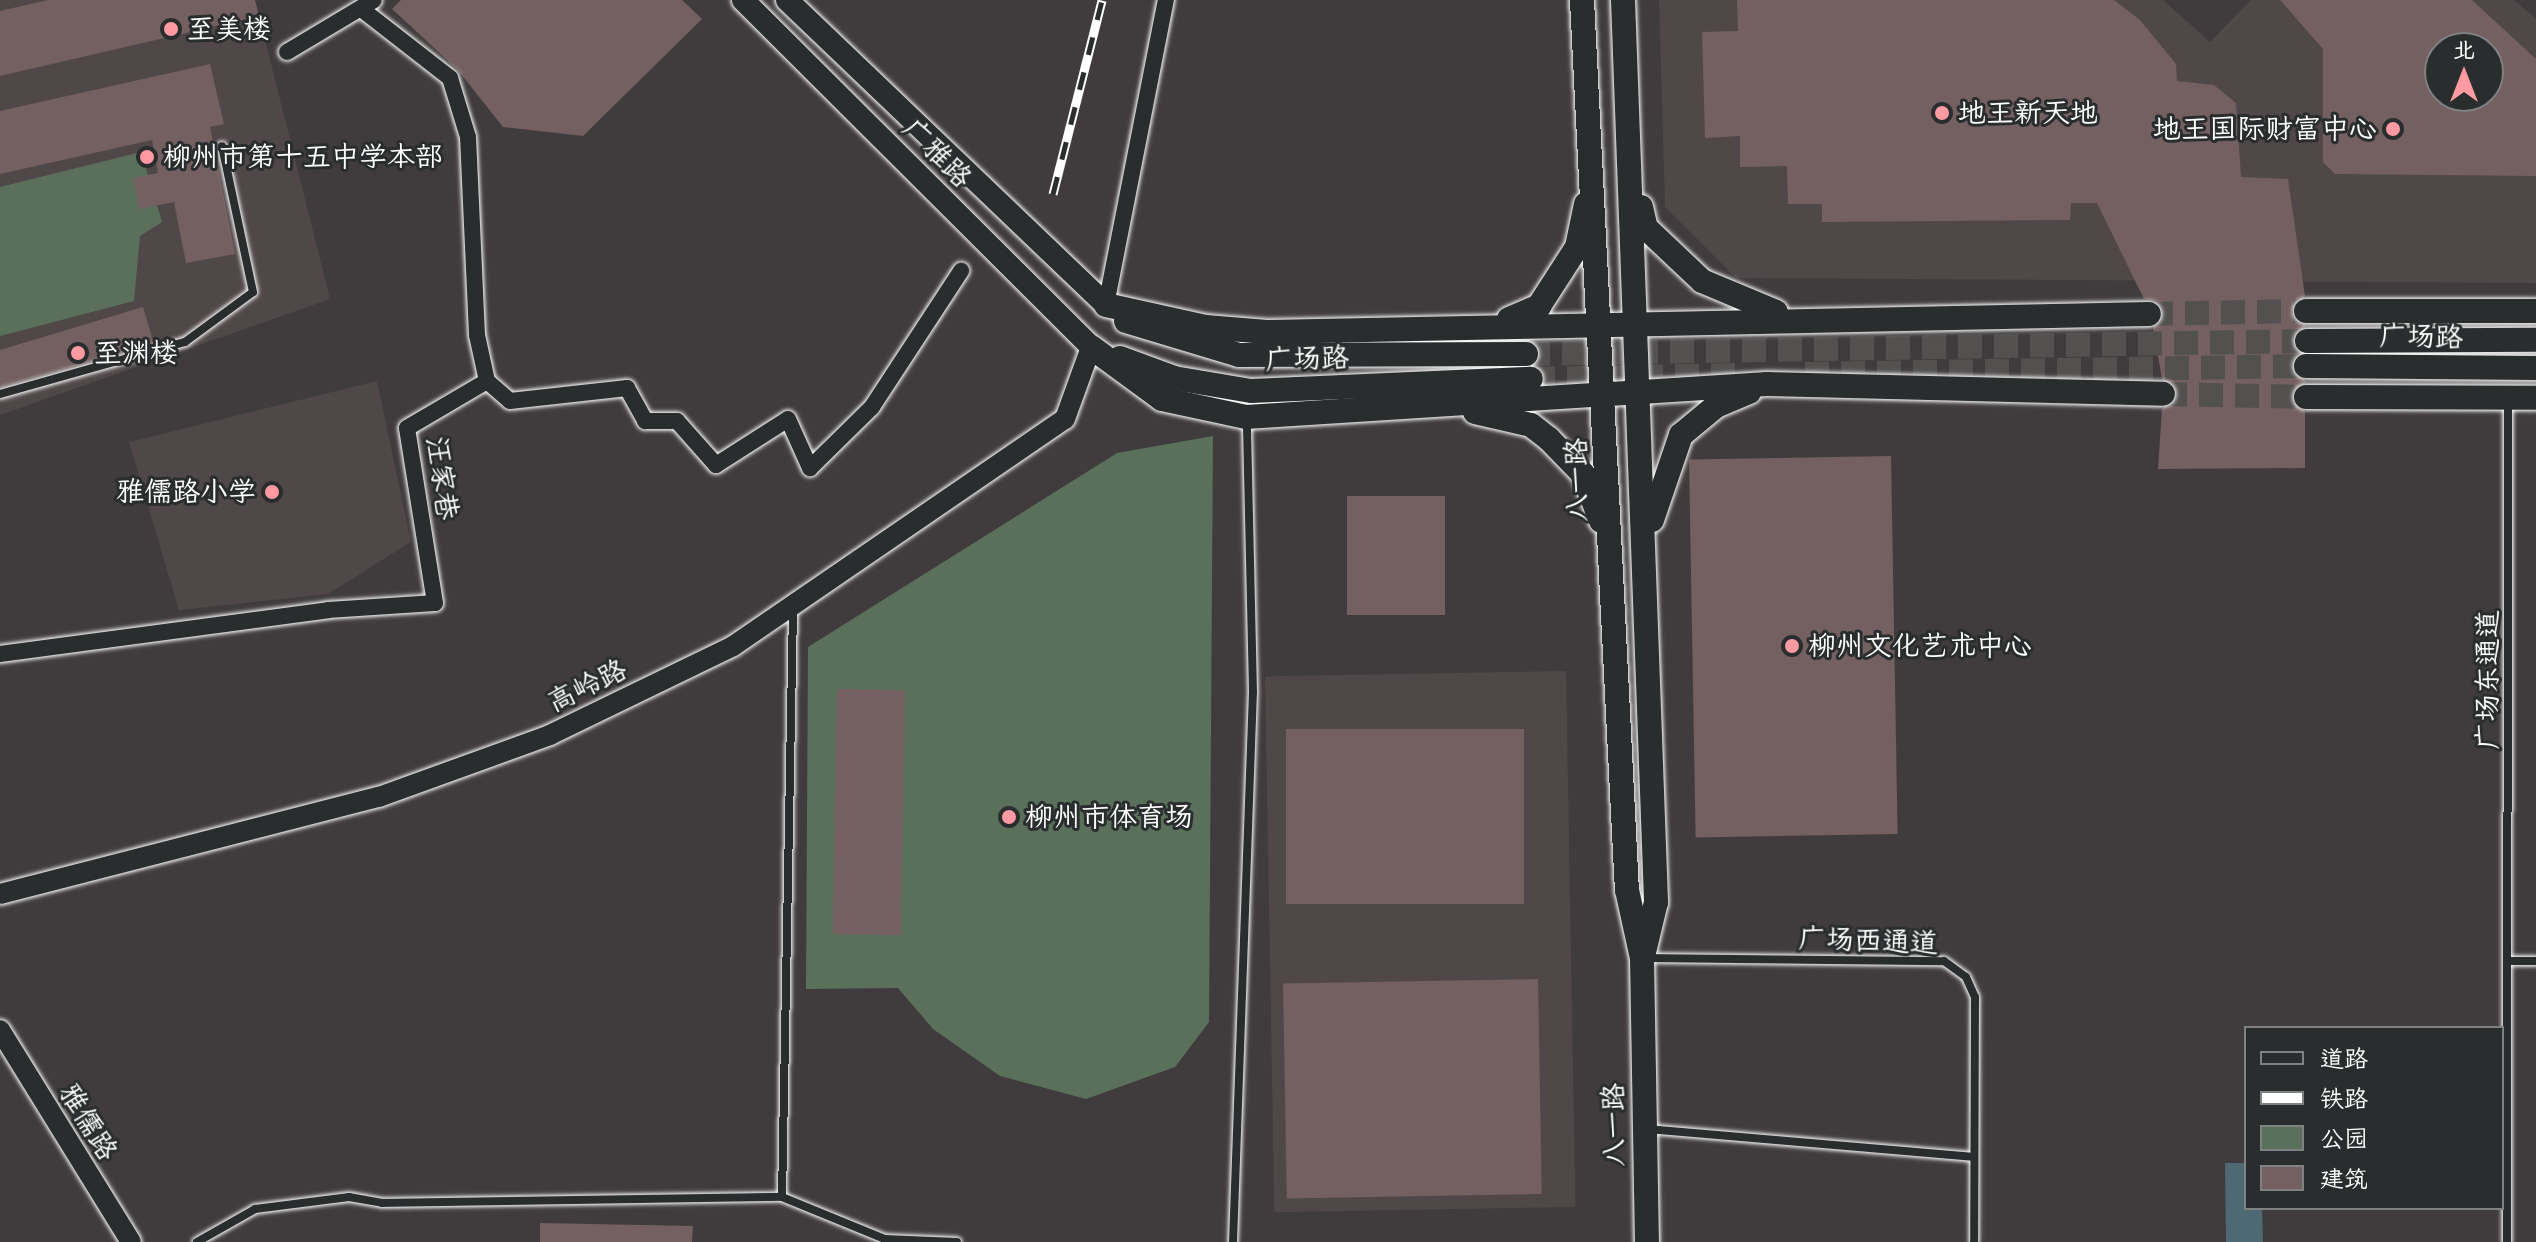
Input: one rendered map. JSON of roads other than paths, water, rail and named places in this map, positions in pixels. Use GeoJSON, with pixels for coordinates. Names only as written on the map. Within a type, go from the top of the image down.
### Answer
{"type":"FeatureCollection","features":[{"type":"Feature","properties":{"kind":"main road","name":"广雅路"},"geometry":{"type":"LineString","coordinates":[[743,0],[1091,347]]}},
{"type":"Feature","properties":{"kind":"main road","name":"广雅路"},"geometry":{"type":"LineString","coordinates":[[787,0],[1106,305]]}},
{"type":"Feature","properties":{"kind":"main road","name":"八一路"},"geometry":{"type":"LineString","coordinates":[[1582,0],[1606,395],[1607,536],[1627,890],[1642,958],[1647,1242]]}},
{"type":"Feature","properties":{"kind":"main road","name":"八一路"},"geometry":{"type":"LineString","coordinates":[[1623,0],[1643,394],[1643,557],[1656,902],[1642,958]]}},
{"type":"Feature","properties":{"kind":"main road"},"geometry":{"type":"LineString","coordinates":[[1631,166],[1646,228],[1677,261],[1702,281],[1786,316]]}},
{"type":"Feature","properties":{"kind":"main road"},"geometry":{"type":"LineString","coordinates":[[1495,325],[1539,306],[1577,247],[1593,174]]}},
{"type":"Feature","properties":{"kind":"main road","name":"广场路"},"geometry":{"type":"LineString","coordinates":[[1106,305],[1135,327],[1239,355],[1526,354]]}},
{"type":"Feature","properties":{"kind":"main road"},"geometry":{"type":"LineString","coordinates":[[1106,305],[1206,327],[1267,332],[1786,316],[2149,314]]}},
{"type":"Feature","properties":{"kind":"main road"},"geometry":{"type":"LineString","coordinates":[[2306,311],[2536,311]]}},
{"type":"Feature","properties":{"kind":"main road","name":"广场路"},"geometry":{"type":"LineString","coordinates":[[2307,341],[2536,340]]}},
{"type":"Feature","properties":{"kind":"main road","name":"广场路"},"geometry":{"type":"LineString","coordinates":[[1091,347],[1174,378],[1251,391],[1531,379]]}},
{"type":"Feature","properties":{"kind":"main road"},"geometry":{"type":"LineString","coordinates":[[1091,347],[1162,399],[1246,417],[1767,384],[2163,394]]}},
{"type":"Feature","properties":{"kind":"main road","name":"广场路"},"geometry":{"type":"LineString","coordinates":[[2306,366],[2536,368]]}},
{"type":"Feature","properties":{"kind":"main road"},"geometry":{"type":"LineString","coordinates":[[1643,557],[1681,435],[1716,406],[1767,384]]}},
{"type":"Feature","properties":{"kind":"main road"},"geometry":{"type":"LineString","coordinates":[[2306,397],[2536,398]]}},
{"type":"Feature","properties":{"kind":"main road"},"geometry":{"type":"LineString","coordinates":[[1441,406],[1511,419],[1549,439],[1583,474],[1607,536]]}},
{"type":"Feature","properties":{"kind":"street"},"geometry":{"type":"LineString","coordinates":[[1106,305],[1166,0]]}},
{"type":"Feature","properties":{"kind":"street"},"geometry":{"type":"LineString","coordinates":[[287,52],[369,6],[450,78],[468,137],[477,335],[487,381],[510,401],[627,388],[645,421],[677,421],[716,465],[788,419],[810,468],[872,407],[961,271]]}},
{"type":"Feature","properties":{"kind":"street","name":"高岭路"},"geometry":{"type":"LineString","coordinates":[[0,894],[379,797],[521,746],[733,646],[1065,419],[1091,347]]}},
{"type":"Feature","properties":{"kind":"street","name":"汪家巷"},"geometry":{"type":"LineString","coordinates":[[0,654],[435,603],[407,428],[487,381]]}},
{"type":"Feature","properties":{"kind":"street","name":"雅儒路"},"geometry":{"type":"LineString","coordinates":[[0,1030],[131,1242]]}},
{"type":"Feature","properties":{"kind":"lane"},"geometry":{"type":"LineString","coordinates":[[0,394],[185,342],[253,292],[222,146]]}},
{"type":"Feature","properties":{"kind":"lane","name":"广场东通道"},"geometry":{"type":"LineString","coordinates":[[2507,1242],[2512,961],[2508,398]]}},
{"type":"Feature","properties":{"kind":"lane"},"geometry":{"type":"LineString","coordinates":[[1233,1242],[1253,692],[1246,417]]}},
{"type":"Feature","properties":{"kind":"lane"},"geometry":{"type":"LineString","coordinates":[[782,1197],[793,607]]}},
{"type":"Feature","properties":{"kind":"lane","name":"广场西通道"},"geometry":{"type":"LineString","coordinates":[[1642,958],[1944,961],[1966,977],[1975,997],[1974,1242]]}},
{"type":"Feature","properties":{"kind":"lane"},"geometry":{"type":"LineString","coordinates":[[2512,961],[2536,961]]}},
{"type":"Feature","properties":{"kind":"lane"},"geometry":{"type":"LineString","coordinates":[[1644,1128],[1974,1157]]}},
{"type":"Feature","properties":{"kind":"lane"},"geometry":{"type":"LineString","coordinates":[[197,1242],[255,1209],[349,1197],[445,1203],[782,1197],[885,1239],[957,1242]]}},
{"type":"Feature","properties":{"kind":"water"},"geometry":{"type":"Polygon","coordinates":[[[2225,1163],[2244,1163],[2244,1210],[2262,1210],[2263,1242],[2226,1242],[2225,1163]]]}},
{"type":"Feature","properties":{"kind":"tunnel"},"geometry":{"type":"LineString","coordinates":[[2149,314],[2306,311]]}},
{"type":"Feature","properties":{"kind":"tunnel"},"geometry":{"type":"LineString","coordinates":[[1526,354],[2307,341]]}},
{"type":"Feature","properties":{"kind":"tunnel"},"geometry":{"type":"LineString","coordinates":[[1805,374],[2306,366]]}},
{"type":"Feature","properties":{"kind":"tunnel"},"geometry":{"type":"LineString","coordinates":[[1531,379],[1737,375]]}},
{"type":"Feature","properties":{"kind":"tunnel"},"geometry":{"type":"LineString","coordinates":[[2163,394],[2306,397]]}},
{"type":"Feature","properties":{"kind":"railway"},"geometry":{"type":"LineString","coordinates":[[1053,194],[1102,0]]}},
{"type":"Feature","properties":{"kind":"place","name":"至美楼"},"geometry":{"type":"Point","coordinates":[171,29]}},
{"type":"Feature","properties":{"kind":"place","name":"地王新天地"},"geometry":{"type":"Point","coordinates":[1942,113]}},
{"type":"Feature","properties":{"kind":"place","name":"地王国际财富中心"},"geometry":{"type":"Point","coordinates":[2393,129]}},
{"type":"Feature","properties":{"kind":"place","name":"柳州市第十五中学本部"},"geometry":{"type":"Point","coordinates":[147,157]}},
{"type":"Feature","properties":{"kind":"place","name":"至渊楼"},"geometry":{"type":"Point","coordinates":[78,353]}},
{"type":"Feature","properties":{"kind":"place","name":"雅儒路小学"},"geometry":{"type":"Point","coordinates":[272,492]}},
{"type":"Feature","properties":{"kind":"place","name":"柳州文化艺术中心"},"geometry":{"type":"Point","coordinates":[1792,646]}},
{"type":"Feature","properties":{"kind":"place","name":"柳州市体育场"},"geometry":{"type":"Point","coordinates":[1009,817]}}]}
